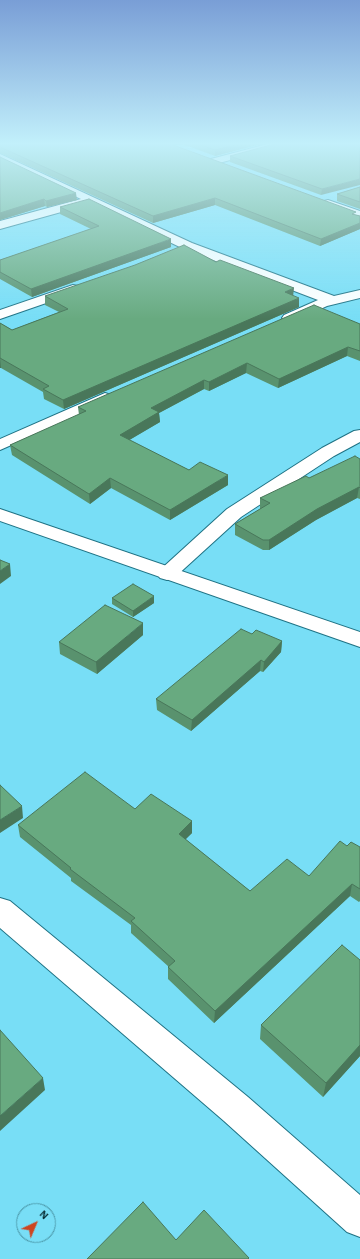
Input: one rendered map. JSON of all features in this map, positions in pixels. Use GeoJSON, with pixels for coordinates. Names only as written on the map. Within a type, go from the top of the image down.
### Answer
{"type":"FeatureCollection","features":[{"type":"Feature","properties":{"kind":"street"},"geometry":{"type":"LineString","coordinates":[[0,225],[89,201]]}},
{"type":"Feature","properties":{"kind":"street"},"geometry":{"type":"LineString","coordinates":[[94,201],[188,246],[332,300]]}},
{"type":"Feature","properties":{"kind":"street"},"geometry":{"type":"LineString","coordinates":[[323,201],[360,215]]}},
{"type":"Feature","properties":{"kind":"street"},"geometry":{"type":"LineString","coordinates":[[173,252],[188,246]]}},
{"type":"Feature","properties":{"kind":"street"},"geometry":{"type":"LineString","coordinates":[[0,315],[88,284]]}},
{"type":"Feature","properties":{"kind":"street"},"geometry":{"type":"LineString","coordinates":[[275,324],[322,303],[360,294]]}},
{"type":"Feature","properties":{"kind":"street"},"geometry":{"type":"LineString","coordinates":[[0,445],[119,392]]}},
{"type":"Feature","properties":{"kind":"street"},"geometry":{"type":"LineString","coordinates":[[168,574],[234,513],[328,452],[360,435]]}},
{"type":"Feature","properties":{"kind":"street"},"geometry":{"type":"LineString","coordinates":[[0,515],[360,640]]}},
{"type":"Feature","properties":{"kind":"street"},"geometry":{"type":"LineString","coordinates":[[0,910],[236,1109],[360,1219]]}},
{"type":"Feature","properties":{"kind":"building"},"geometry":{"type":"Polygon","coordinates":[[[0,201],[38,201],[0,213],[0,201]]]}},
{"type":"Feature","properties":{"kind":"building"},"geometry":{"type":"Polygon","coordinates":[[[83,201],[93,201],[171,239],[31,289],[0,272],[0,260],[99,226],[60,207],[83,201]]]}},
{"type":"Feature","properties":{"kind":"building"},"geometry":{"type":"Polygon","coordinates":[[[119,201],[206,201],[153,216],[119,201]]]}},
{"type":"Feature","properties":{"kind":"building"},"geometry":{"type":"Polygon","coordinates":[[[222,201],[325,201],[356,212],[352,214],[360,216],[360,223],[321,239],[222,201]]]}},
{"type":"Feature","properties":{"kind":"building"},"geometry":{"type":"Polygon","coordinates":[[[184,245],[216,262],[220,260],[294,288],[285,292],[299,298],[63,400],[43,389],[49,386],[0,358],[0,323],[12,330],[68,309],[45,296],[135,265],[184,245]]]}},
{"type":"Feature","properties":{"kind":"building"},"geometry":{"type":"Polygon","coordinates":[[[314,305],[360,324],[360,351],[348,347],[279,379],[247,363],[209,382],[204,380],[151,408],[159,412],[120,435],[189,470],[200,462],[228,475],[170,510],[110,478],[89,494],[10,445],[86,411],[78,407],[314,305]]]}},
{"type":"Feature","properties":{"kind":"building"},"geometry":{"type":"Polygon","coordinates":[[[355,456],[360,459],[360,488],[359,487],[317,509],[269,540],[263,540],[235,524],[270,503],[260,498],[306,476],[309,478],[355,456]]]}},
{"type":"Feature","properties":{"kind":"building"},"geometry":{"type":"Polygon","coordinates":[[[0,560],[10,564],[0,571],[0,560]]]}},
{"type":"Feature","properties":{"kind":"building"},"geometry":{"type":"Polygon","coordinates":[[[133,584],[154,596],[133,611],[112,598],[133,584]]]}},
{"type":"Feature","properties":{"kind":"building"},"geometry":{"type":"Polygon","coordinates":[[[105,605],[143,623],[96,662],[59,642],[105,605]]]}},
{"type":"Feature","properties":{"kind":"building"},"geometry":{"type":"Polygon","coordinates":[[[241,629],[252,634],[256,630],[282,641],[264,662],[261,660],[192,720],[156,699],[241,629]]]}},
{"type":"Feature","properties":{"kind":"building"},"geometry":{"type":"Polygon","coordinates":[[[85,772],[135,809],[151,794],[192,821],[179,834],[250,891],[287,859],[309,876],[340,841],[347,846],[351,842],[360,847],[360,889],[352,884],[215,1011],[168,967],[175,961],[131,921],[135,918],[70,869],[71,868],[18,825],[85,772]]]}},
{"type":"Feature","properties":{"kind":"building"},"geometry":{"type":"Polygon","coordinates":[[[0,785],[22,806],[0,820],[0,785]]]}},
{"type":"Feature","properties":{"kind":"building"},"geometry":{"type":"Polygon","coordinates":[[[342,945],[360,960],[360,1045],[326,1083],[261,1025],[342,945]]]}},
{"type":"Feature","properties":{"kind":"building"},"geometry":{"type":"Polygon","coordinates":[[[0,1030],[43,1078],[0,1116],[0,1030]]]}},
{"type":"Feature","properties":{"kind":"building"},"geometry":{"type":"Polygon","coordinates":[[[143,1202],[176,1240],[204,1210],[249,1258],[87,1259],[143,1202]]]}}]}
